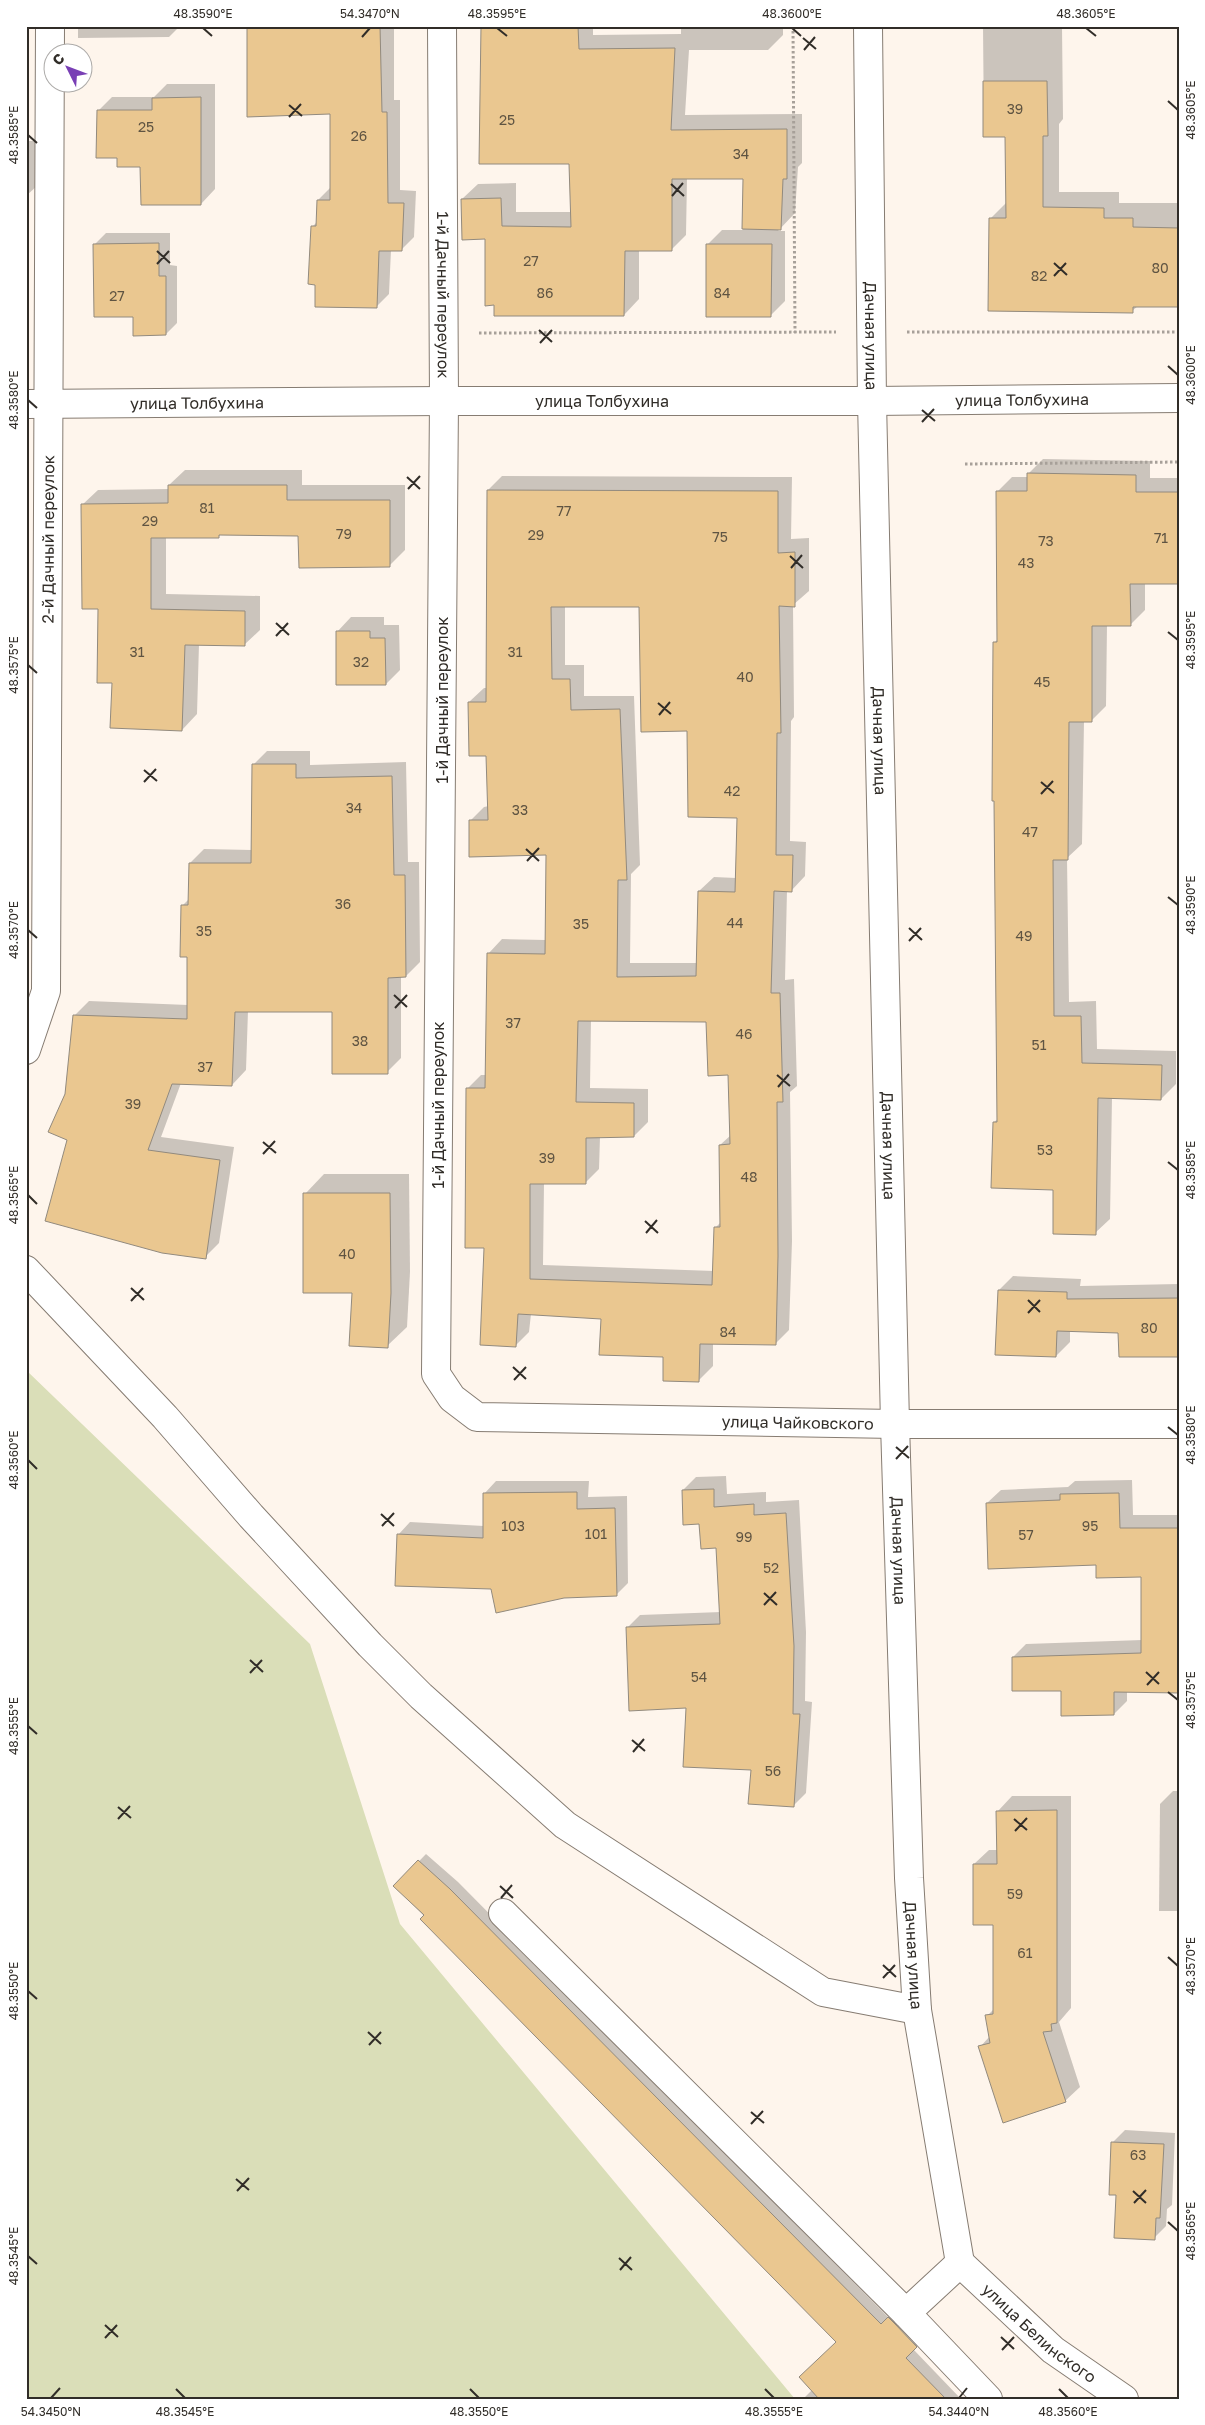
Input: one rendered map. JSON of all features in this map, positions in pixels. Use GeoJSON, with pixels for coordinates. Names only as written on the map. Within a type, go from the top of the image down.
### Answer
{"type":"FeatureCollection","features":[{"type":"Feature","properties":{"kind":"street","name":"2-й Дачный переулок"},"geometry":{"type":"LineString","coordinates":[[26,1050],[46,991],[37,404],[50,26]]}},
{"type":"Feature","properties":{"kind":"street","name":"1-й Дачный переулок"},"geometry":{"type":"LineString","coordinates":[[436,1374],[444,401],[442,26]]}},
{"type":"Feature","properties":{"kind":"street","name":"Дачная улица"},"geometry":{"type":"LineString","coordinates":[[868,26],[872,401],[896,1424],[909,1878],[917,2010],[960,2263]]}},
{"type":"Feature","properties":{"kind":"street","name":"улица Толбухина"},"geometry":{"type":"LineString","coordinates":[[37,404],[1179,398]]}},
{"type":"Feature","properties":{"kind":"street"},"geometry":{"type":"LineString","coordinates":[[26,1270],[165,1417],[251,1516],[370,1645],[421,1696],[565,1825],[823,1992],[917,2010]]}},
{"type":"Feature","properties":{"kind":"street","name":"улица Чайковского"},"geometry":{"type":"LineString","coordinates":[[436,1374],[452,1398],[477,1417],[896,1424],[1179,1424]]}},
{"type":"Feature","properties":{"kind":"street"},"geometry":{"type":"LineString","coordinates":[[503,1913],[906,2313],[988,2399]]}},
{"type":"Feature","properties":{"kind":"street"},"geometry":{"type":"LineString","coordinates":[[906,2313],[960,2263]]}},
{"type":"Feature","properties":{"kind":"street","name":"улица Белинского"},"geometry":{"type":"LineString","coordinates":[[960,2263],[1053,2350],[1124,2399]]}},
{"type":"Feature","properties":{"kind":"path"},"geometry":{"type":"LineString","coordinates":[[794,26],[795,333]]}},
{"type":"Feature","properties":{"kind":"path"},"geometry":{"type":"LineString","coordinates":[[444,332],[1179,332]]}},
{"type":"Feature","properties":{"kind":"path"},"geometry":{"type":"LineString","coordinates":[[965,464],[1179,462]]}},
{"type":"Feature","properties":{"kind":"green space"},"geometry":{"type":"Polygon","coordinates":[[[26,1370],[310,1644],[400,1924],[795,2399],[26,2399],[26,1370]]]}},
{"type":"Feature","properties":{"kind":"building"},"geometry":{"type":"Polygon","coordinates":[[[247,26],[380,26],[382,112],[387,112],[388,203],[404,203],[402,251],[379,251],[377,308],[315,307],[315,285],[308,284],[311,226],[316,226],[317,200],[330,200],[330,114],[247,117],[247,26]]]}},
{"type":"Feature","properties":{"kind":"building"},"geometry":{"type":"Polygon","coordinates":[[[481,26],[578,26],[579,49],[675,48],[671,130],[787,129],[787,179],[783,179],[781,230],[742,229],[743,179],[672,179],[672,251],[625,251],[624,316],[494,316],[494,305],[485,306],[485,239],[462,240],[461,199],[501,198],[502,226],[571,227],[569,164],[479,164],[481,26]]]}},
{"type":"Feature","properties":{"kind":"building"},"geometry":{"type":"Polygon","coordinates":[[[983,81],[1047,81],[1048,136],[1043,136],[1043,207],[1104,208],[1104,218],[1133,218],[1133,227],[1179,228],[1179,307],[1133,307],[1133,313],[988,311],[989,218],[1006,218],[1005,137],[983,137],[983,81]]]}},
{"type":"Feature","properties":{"kind":"building"},"geometry":{"type":"Polygon","coordinates":[[[201,97],[201,205],[141,205],[140,167],[117,167],[117,158],[96,158],[97,110],[152,110],[152,98],[201,97]]]}},
{"type":"Feature","properties":{"kind":"building"},"geometry":{"type":"Polygon","coordinates":[[[159,243],[159,276],[166,276],[166,335],[133,336],[133,317],[94,317],[93,244],[159,243]]]}},
{"type":"Feature","properties":{"kind":"building"},"geometry":{"type":"Polygon","coordinates":[[[706,244],[772,244],[771,317],[706,317],[706,244]]]}},
{"type":"Feature","properties":{"kind":"building"},"geometry":{"type":"Polygon","coordinates":[[[1027,473],[1136,475],[1136,492],[1179,492],[1179,584],[1130,584],[1131,626],[1092,626],[1092,722],[1069,722],[1068,860],[1053,860],[1054,1016],[1081,1016],[1082,1063],[1162,1065],[1161,1100],[1098,1098],[1096,1235],[1053,1234],[1053,1190],[991,1188],[993,1122],[997,1122],[994,801],[992,801],[993,642],[997,642],[996,491],[1027,491],[1027,473]]]}},
{"type":"Feature","properties":{"kind":"building"},"geometry":{"type":"Polygon","coordinates":[[[168,485],[287,485],[287,500],[390,500],[390,567],[299,568],[298,536],[219,535],[219,538],[151,538],[151,609],[245,611],[245,646],[185,645],[182,731],[110,728],[112,683],[97,683],[98,609],[82,609],[81,504],[168,503],[168,485]]]}},
{"type":"Feature","properties":{"kind":"building"},"geometry":{"type":"Polygon","coordinates":[[[487,490],[778,491],[778,553],[795,552],[795,607],[779,606],[781,733],[777,733],[776,855],[793,855],[792,892],[774,891],[771,993],[780,993],[783,1102],[777,1102],[778,1256],[776,1345],[700,1344],[699,1382],[663,1381],[663,1357],[599,1355],[601,1319],[518,1314],[516,1347],[480,1345],[484,1248],[465,1248],[466,1088],[485,1088],[487,953],[545,954],[546,855],[469,857],[469,820],[488,820],[486,756],[469,756],[468,702],[486,702],[487,490]],[[551,607],[552,679],[570,679],[571,710],[620,709],[627,880],[618,880],[617,977],[696,976],[698,891],[735,892],[737,818],[688,817],[687,731],[641,732],[639,607],[551,607]],[[578,1021],[576,1102],[634,1103],[634,1137],[586,1138],[586,1184],[530,1184],[530,1279],[712,1285],[714,1227],[720,1227],[719,1145],[730,1144],[728,1075],[708,1076],[706,1022],[578,1021]]]}},
{"type":"Feature","properties":{"kind":"building"},"geometry":{"type":"Polygon","coordinates":[[[336,631],[370,631],[370,638],[385,638],[386,685],[336,685],[336,631]]]}},
{"type":"Feature","properties":{"kind":"building"},"geometry":{"type":"Polygon","coordinates":[[[252,764],[296,764],[296,778],[392,776],[394,875],[405,875],[406,977],[388,978],[388,1074],[332,1074],[332,1012],[235,1012],[232,1086],[172,1084],[148,1150],[220,1160],[206,1259],[162,1253],[45,1221],[67,1140],[48,1132],[65,1094],[73,1015],[187,1019],[187,957],[180,957],[181,905],[188,905],[189,863],[251,863],[252,764]]]}},
{"type":"Feature","properties":{"kind":"building"},"geometry":{"type":"Polygon","coordinates":[[[303,1193],[390,1193],[391,1293],[388,1348],[349,1346],[352,1293],[303,1293],[303,1193]]]}},
{"type":"Feature","properties":{"kind":"building"},"geometry":{"type":"Polygon","coordinates":[[[998,1290],[1067,1292],[1067,1299],[1179,1298],[1179,1357],[1119,1357],[1118,1333],[1057,1331],[1056,1357],[995,1355],[998,1290]]]}},
{"type":"Feature","properties":{"kind":"building"},"geometry":{"type":"Polygon","coordinates":[[[714,1489],[714,1507],[754,1504],[754,1515],[786,1513],[794,1646],[793,1714],[800,1714],[794,1807],[748,1804],[751,1770],[683,1767],[686,1708],[629,1711],[626,1627],[720,1624],[716,1548],[701,1549],[699,1524],[683,1525],[682,1490],[714,1489]]]}},
{"type":"Feature","properties":{"kind":"building"},"geometry":{"type":"Polygon","coordinates":[[[577,1492],[577,1509],[615,1508],[617,1596],[564,1598],[496,1613],[491,1589],[395,1586],[397,1534],[483,1538],[483,1493],[577,1492]]]}},
{"type":"Feature","properties":{"kind":"building"},"geometry":{"type":"Polygon","coordinates":[[[1119,1493],[1120,1528],[1179,1528],[1179,1693],[1114,1692],[1114,1715],[1061,1716],[1061,1691],[1012,1691],[1012,1657],[1141,1653],[1141,1577],[1096,1578],[1096,1565],[988,1569],[986,1503],[1060,1500],[1060,1494],[1119,1493]]]}},
{"type":"Feature","properties":{"kind":"building"},"geometry":{"type":"Polygon","coordinates":[[[1057,1810],[1057,2023],[1051,2024],[1052,2031],[1043,2032],[1066,2102],[1003,2123],[978,2046],[990,2043],[985,2015],[993,2014],[993,1925],[973,1925],[973,1864],[997,1864],[996,1811],[1057,1810]]]}},
{"type":"Feature","properties":{"kind":"building"},"geometry":{"type":"Polygon","coordinates":[[[418,1860],[450,1889],[881,2324],[888,2317],[895,2324],[917,2347],[906,2358],[946,2399],[819,2399],[799,2377],[836,2342],[420,1919],[424,1915],[393,1886],[418,1860]]]}},
{"type":"Feature","properties":{"kind":"building"},"geometry":{"type":"Polygon","coordinates":[[[1111,2142],[1164,2144],[1160,2218],[1156,2218],[1155,2240],[1114,2238],[1116,2195],[1109,2195],[1111,2142]]]}}]}
